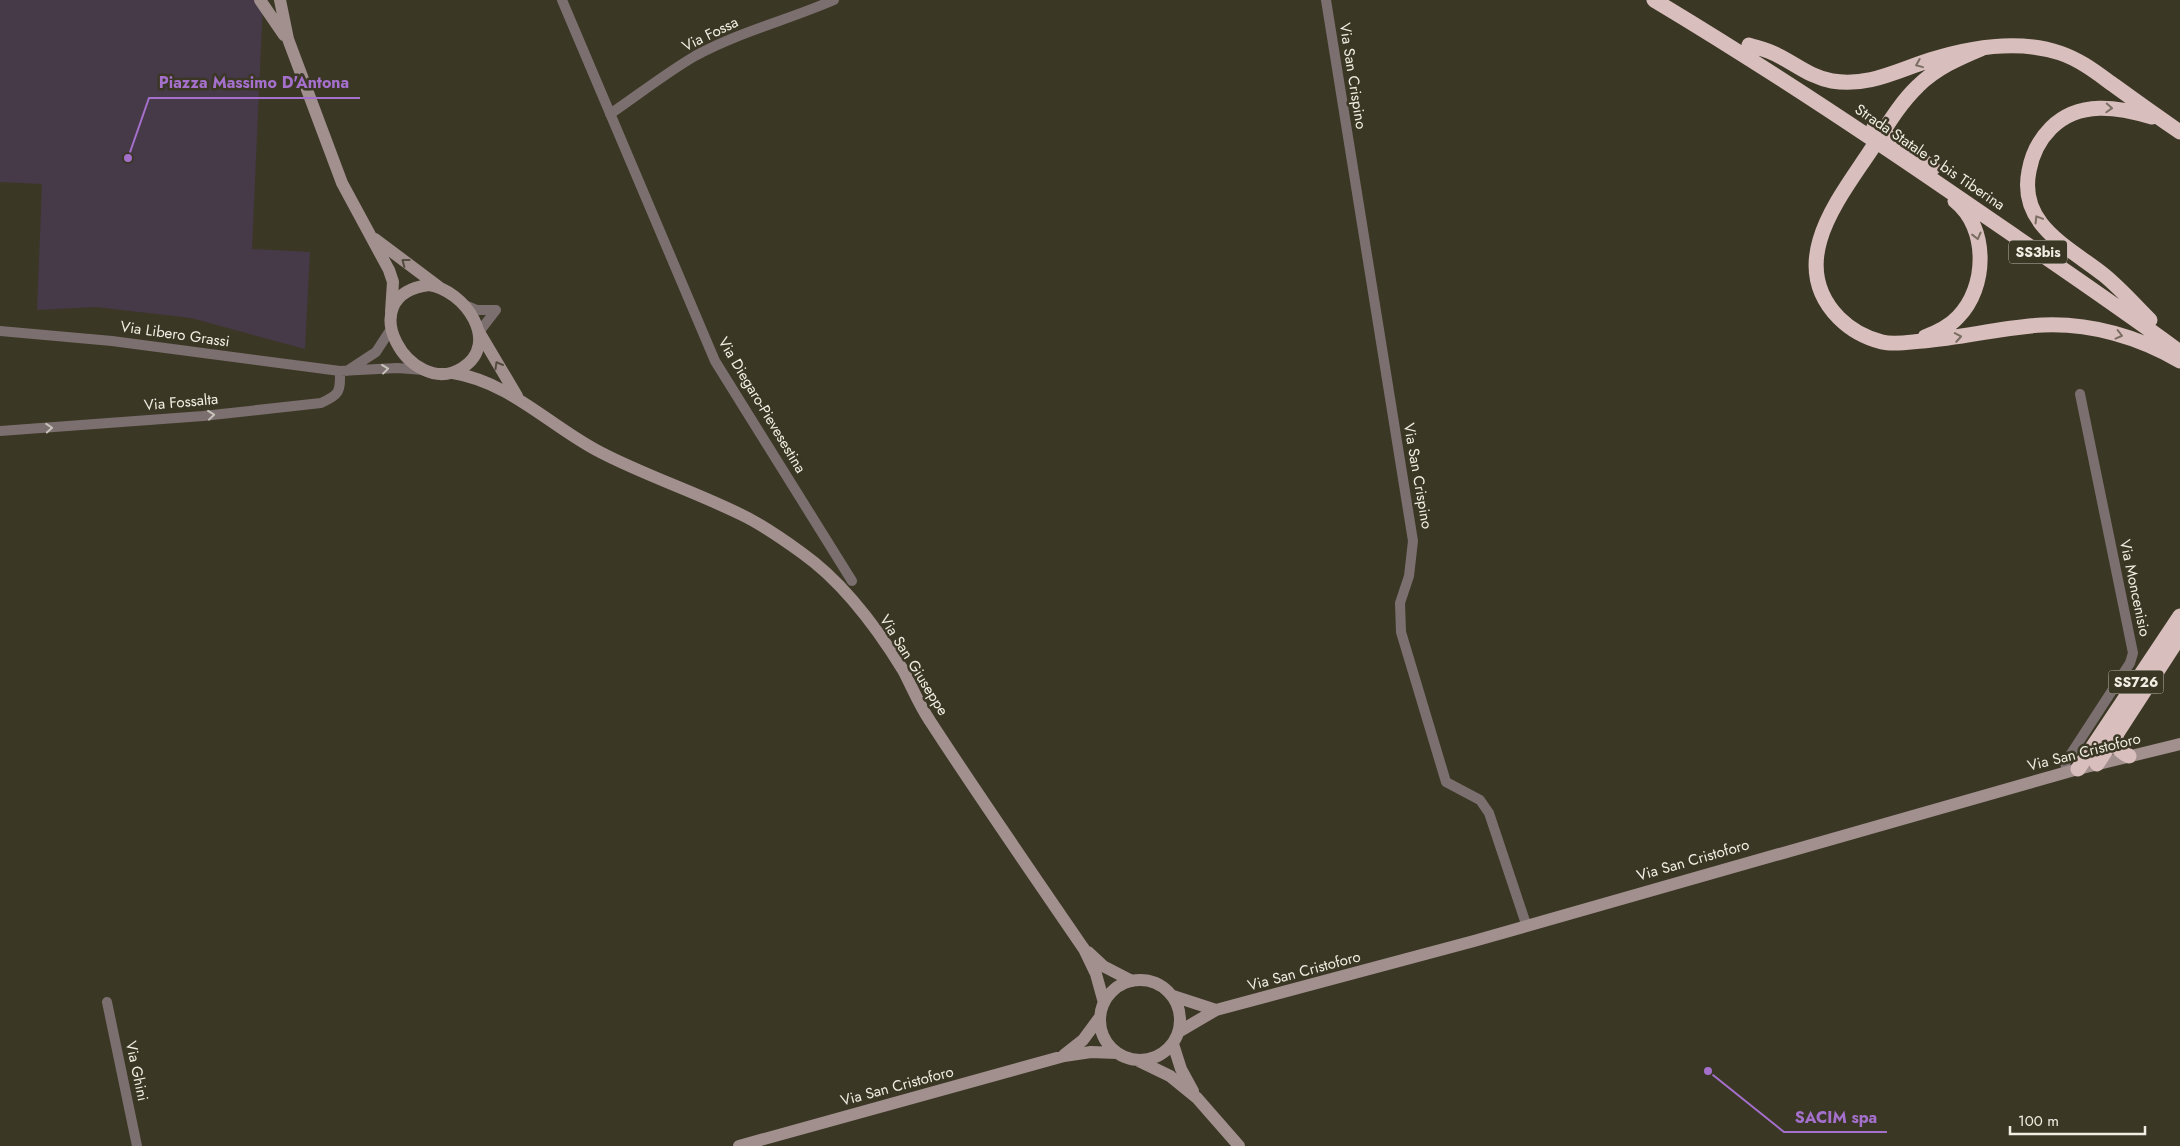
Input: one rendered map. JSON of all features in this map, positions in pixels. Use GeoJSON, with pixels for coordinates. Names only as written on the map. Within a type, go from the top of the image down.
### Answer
{"type":"FeatureCollection","features":[{"type":"Feature","properties":{"kind":"highway","name":"Strada Statale 3 bis Tiberina"},"geometry":{"type":"LineString","coordinates":[[1654,0],[1703,24],[1748,51],[1898,149],[2180,342]]}},
{"type":"Feature","properties":{"kind":"highway","name":"Strada Statale 3 bis Tiberina"},"geometry":{"type":"LineString","coordinates":[[1674,0],[1703,24]]}},
{"type":"Feature","properties":{"kind":"highway"},"geometry":{"type":"LineString","coordinates":[[1748,51],[1777,54],[1813,75],[1831,80],[1860,83],[1894,74],[1929,60],[1983,48],[2015,45],[2061,53],[2084,64],[2180,132]]}},
{"type":"Feature","properties":{"kind":"highway"},"geometry":{"type":"LineString","coordinates":[[1983,48],[1954,60],[1918,86],[1901,105],[1831,210],[1820,234],[1817,255],[1818,277],[1825,298],[1839,318],[1858,333],[1883,342],[1910,342],[2006,328],[2043,325],[2070,326],[2127,337],[2155,347],[2180,361]]}},
{"type":"Feature","properties":{"kind":"highway"},"geometry":{"type":"LineString","coordinates":[[2151,321],[2104,275],[2065,248],[2041,225],[2029,204],[2027,180],[2032,157],[2043,136],[2057,122],[2074,113],[2097,108],[2124,109],[2163,120]]}},
{"type":"Feature","properties":{"kind":"highway","name":"Strada Statale 3 bis Tiberina"},"geometry":{"type":"LineString","coordinates":[[1898,149],[2180,352]]}},
{"type":"Feature","properties":{"kind":"highway"},"geometry":{"type":"LineString","coordinates":[[1898,149],[1959,205],[1975,227],[1980,250],[1979,274],[1972,296],[1959,317],[1940,332],[1910,342]]}},
{"type":"Feature","properties":{"kind":"highway","name":"SS726"},"geometry":{"type":"LineString","coordinates":[[2073,770],[2092,747],[2180,616]]}},
{"type":"Feature","properties":{"kind":"highway","name":"SS726"},"geometry":{"type":"LineString","coordinates":[[2097,764],[2178,639]]}},
{"type":"Feature","properties":{"kind":"highway"},"geometry":{"type":"LineString","coordinates":[[2118,730],[2116,743],[2119,751],[2129,756]]}},
{"type":"Feature","properties":{"kind":"main road"},"geometry":{"type":"LineString","coordinates":[[260,0],[288,40]]}},
{"type":"Feature","properties":{"kind":"main road"},"geometry":{"type":"LineString","coordinates":[[280,0],[288,40],[342,184],[372,237],[393,282],[391,329],[402,353],[424,370],[441,374],[454,373],[464,368],[476,352],[479,332],[465,305],[372,237]]}},
{"type":"Feature","properties":{"kind":"main road"},"geometry":{"type":"LineString","coordinates":[[391,312],[400,296],[407,291],[416,287],[439,287]]}},
{"type":"Feature","properties":{"kind":"main road","name":"Via San Giuseppe"},"geometry":{"type":"LineString","coordinates":[[479,332],[518,398]]}},
{"type":"Feature","properties":{"kind":"main road","name":"Via San Giuseppe"},"geometry":{"type":"LineString","coordinates":[[454,373],[472,376],[518,398],[558,428],[599,452],[644,474],[744,516],[804,554],[832,579],[862,612],[903,670],[928,719],[1084,949],[1096,974],[1104,1003]]}},
{"type":"Feature","properties":{"kind":"main road","name":"Via San Cristoforo"},"geometry":{"type":"LineString","coordinates":[[1180,1031],[1216,1010],[1266,998],[2073,770],[2180,744]]}},
{"type":"Feature","properties":{"kind":"main road","name":"Via San Giuseppe"},"geometry":{"type":"LineString","coordinates":[[1084,949],[1104,966],[1132,981]]}},
{"type":"Feature","properties":{"kind":"main road"},"geometry":{"type":"LineString","coordinates":[[1216,1010],[1173,996],[1155,982],[1132,981],[1115,989],[1104,1003],[1100,1017],[1104,1038],[1117,1053],[1127,1059],[1139,1061],[1170,1076],[1197,1098],[1239,1146]]}},
{"type":"Feature","properties":{"kind":"main road"},"geometry":{"type":"LineString","coordinates":[[1139,1061],[1158,1057],[1174,1044],[1180,1031],[1180,1013],[1173,996]]}},
{"type":"Feature","properties":{"kind":"main road","name":"Via San Cristoforo"},"geometry":{"type":"LineString","coordinates":[[1064,1056],[1084,1040],[1100,1017]]}},
{"type":"Feature","properties":{"kind":"main road"},"geometry":{"type":"LineString","coordinates":[[1174,1044],[1181,1069],[1197,1098]]}},
{"type":"Feature","properties":{"kind":"main road","name":"Via San Cristoforo"},"geometry":{"type":"LineString","coordinates":[[739,1146],[1064,1056],[1091,1052],[1117,1053]]}},
{"type":"Feature","properties":{"kind":"street"},"geometry":{"type":"LineString","coordinates":[[562,0],[610,114]]}},
{"type":"Feature","properties":{"kind":"street","name":"Via Fossa"},"geometry":{"type":"LineString","coordinates":[[610,114],[695,56],[741,34],[792,18],[834,0]]}},
{"type":"Feature","properties":{"kind":"street","name":"Via San Crispino"},"geometry":{"type":"LineString","coordinates":[[1326,0],[1413,541],[1409,576],[1400,604],[1401,632],[1446,782],[1480,800],[1489,813],[1526,924]]}},
{"type":"Feature","properties":{"kind":"street","name":"Via Diegaro-Pievesestina"},"geometry":{"type":"LineString","coordinates":[[610,114],[715,362],[852,581]]}},
{"type":"Feature","properties":{"kind":"street"},"geometry":{"type":"LineString","coordinates":[[465,305],[477,310],[500,309],[479,332]]}},
{"type":"Feature","properties":{"kind":"street"},"geometry":{"type":"LineString","coordinates":[[343,371],[376,352],[391,329]]}},
{"type":"Feature","properties":{"kind":"street","name":"Via Libero Grassi"},"geometry":{"type":"LineString","coordinates":[[0,331],[112,341],[343,371],[397,368],[424,370]]}},
{"type":"Feature","properties":{"kind":"street","name":"Via Fossalta"},"geometry":{"type":"LineString","coordinates":[[0,431],[202,416],[322,403],[336,396],[340,389],[343,371]]}},
{"type":"Feature","properties":{"kind":"street","name":"Via Moncenisio"},"geometry":{"type":"LineString","coordinates":[[2073,770],[2064,763],[2130,663],[2133,653],[2080,394]]}},
{"type":"Feature","properties":{"kind":"street","name":"Via Ghini"},"geometry":{"type":"LineString","coordinates":[[107,1002],[137,1146]]}},
{"type":"Feature","properties":{"kind":"shaded area"},"geometry":{"type":"Polygon","coordinates":[[[0,0],[263,0],[252,249],[310,252],[305,349],[191,318],[96,307],[37,310],[42,184],[0,182],[0,0]]]}},
{"type":"Feature","properties":{"kind":"place","name":"Piazza Massimo D'Antona"},"geometry":{"type":"Point","coordinates":[128,158]}},
{"type":"Feature","properties":{"kind":"place","name":"SACIM spa"},"geometry":{"type":"Point","coordinates":[1708,1071]}}]}
